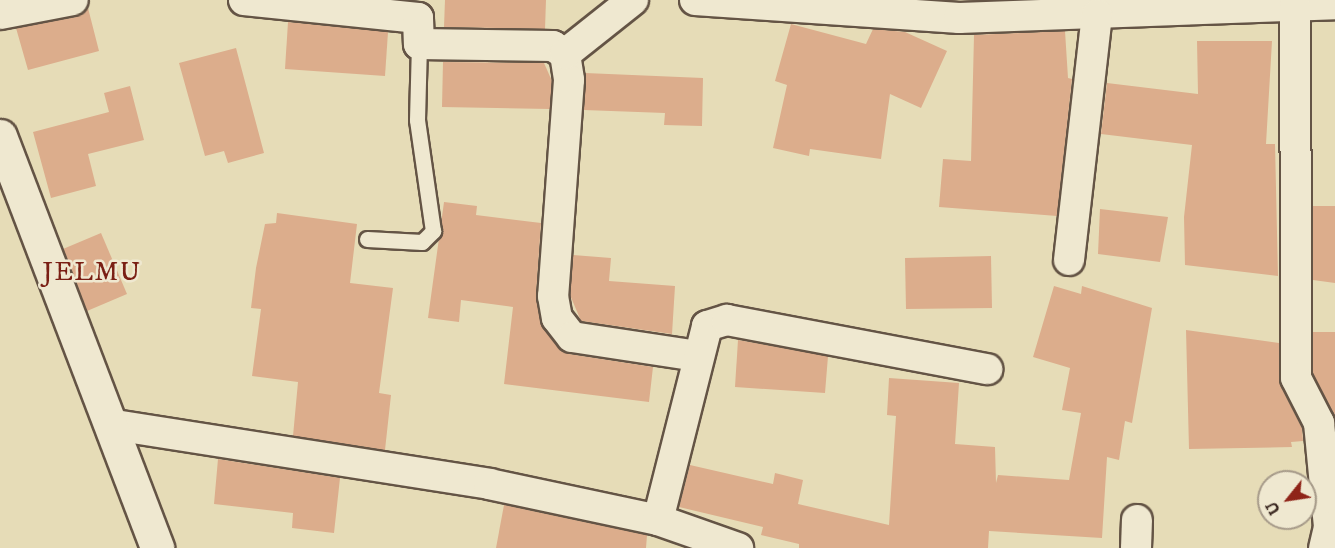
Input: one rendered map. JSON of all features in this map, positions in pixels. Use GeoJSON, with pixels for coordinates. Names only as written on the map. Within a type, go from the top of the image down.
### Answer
{"type":"FeatureCollection","features":[{"type":"Feature","properties":{"kind":"main road"},"geometry":{"type":"LineString","coordinates":[[0,136],[114,426],[158,548]]}},
{"type":"Feature","properties":{"kind":"street"},"geometry":{"type":"LineString","coordinates":[[0,14],[73,0]]}},
{"type":"Feature","properties":{"kind":"street"},"geometry":{"type":"LineString","coordinates":[[244,0],[419,20],[553,46],[565,54],[569,80],[553,296],[557,318],[572,337],[697,356]]}},
{"type":"Feature","properties":{"kind":"street"},"geometry":{"type":"LineString","coordinates":[[565,54],[633,0]]}},
{"type":"Feature","properties":{"kind":"street"},"geometry":{"type":"LineString","coordinates":[[695,0],[828,4],[959,18],[1097,15],[1335,3]]}},
{"type":"Feature","properties":{"kind":"street"},"geometry":{"type":"LineString","coordinates":[[1296,6],[1296,378],[1318,423],[1329,527],[1324,548]]}},
{"type":"Feature","properties":{"kind":"street"},"geometry":{"type":"LineString","coordinates":[[1069,260],[1097,15]]}},
{"type":"Feature","properties":{"kind":"street"},"geometry":{"type":"LineString","coordinates":[[658,520],[697,356],[707,326],[727,320],[987,369]]}},
{"type":"Feature","properties":{"kind":"street"},"geometry":{"type":"LineString","coordinates":[[114,426],[489,484],[658,520],[726,547]]}},
{"type":"Feature","properties":{"kind":"lane"},"geometry":{"type":"LineString","coordinates":[[367,239],[422,242],[433,231],[417,120],[419,20]]}},
{"type":"Feature","properties":{"kind":"building"},"geometry":{"type":"Polygon","coordinates":[[[445,0],[546,0],[545,29],[444,27],[445,0]]]}},
{"type":"Feature","properties":{"kind":"building"},"geometry":{"type":"Polygon","coordinates":[[[88,8],[99,51],[28,70],[16,28],[76,17],[88,8]]]}},
{"type":"Feature","properties":{"kind":"building"},"geometry":{"type":"Polygon","coordinates":[[[288,22],[388,32],[385,76],[285,69],[288,22]]]}},
{"type":"Feature","properties":{"kind":"building"},"geometry":{"type":"Polygon","coordinates":[[[791,24],[866,44],[873,29],[905,32],[947,51],[921,108],[890,94],[881,159],[810,149],[809,156],[773,148],[787,85],[775,81],[791,24]]]}},
{"type":"Feature","properties":{"kind":"building"},"geometry":{"type":"Polygon","coordinates":[[[1065,31],[1068,78],[1072,79],[1057,216],[939,207],[943,159],[971,161],[974,35],[1065,31]]]}},
{"type":"Feature","properties":{"kind":"building"},"geometry":{"type":"Polygon","coordinates":[[[1197,41],[1272,41],[1266,144],[1275,144],[1278,276],[1185,265],[1184,217],[1192,145],[1101,134],[1107,83],[1198,94],[1197,41]]]}},
{"type":"Feature","properties":{"kind":"building"},"geometry":{"type":"Polygon","coordinates":[[[236,48],[264,153],[228,163],[224,151],[205,156],[179,63],[236,48]]]}},
{"type":"Feature","properties":{"kind":"building"},"geometry":{"type":"Polygon","coordinates":[[[443,62],[544,63],[552,81],[550,109],[442,107],[443,62]]]}},
{"type":"Feature","properties":{"kind":"building"},"geometry":{"type":"Polygon","coordinates":[[[585,73],[703,78],[702,126],[664,125],[665,113],[584,110],[585,73]]]}},
{"type":"Feature","properties":{"kind":"building"},"geometry":{"type":"Polygon","coordinates":[[[130,86],[144,140],[88,154],[96,186],[51,198],[33,132],[109,112],[104,93],[130,86]]]}},
{"type":"Feature","properties":{"kind":"building"},"geometry":{"type":"Polygon","coordinates":[[[444,202],[477,206],[476,215],[541,223],[536,295],[543,329],[569,354],[653,367],[649,402],[504,384],[513,307],[461,300],[459,322],[428,318],[444,202]]]}},
{"type":"Feature","properties":{"kind":"building"},"geometry":{"type":"Polygon","coordinates":[[[1313,206],[1335,206],[1335,283],[1313,280],[1313,206]]]}},
{"type":"Feature","properties":{"kind":"building"},"geometry":{"type":"Polygon","coordinates":[[[1100,209],[1168,217],[1160,262],[1098,254],[1100,209]]]}},
{"type":"Feature","properties":{"kind":"building"},"geometry":{"type":"Polygon","coordinates":[[[277,213],[357,224],[350,283],[393,288],[379,393],[391,395],[385,450],[293,436],[298,382],[252,376],[261,309],[251,308],[256,268],[265,224],[276,223],[277,213]]]}},
{"type":"Feature","properties":{"kind":"building"},"geometry":{"type":"Polygon","coordinates":[[[101,233],[127,294],[87,311],[63,249],[101,233]]]}},
{"type":"Feature","properties":{"kind":"building"},"geometry":{"type":"Polygon","coordinates":[[[573,255],[611,258],[609,281],[675,286],[672,334],[581,321],[570,295],[573,255]]]}},
{"type":"Feature","properties":{"kind":"building"},"geometry":{"type":"Polygon","coordinates":[[[991,256],[992,308],[906,309],[905,258],[991,256]]]}},
{"type":"Feature","properties":{"kind":"building"},"geometry":{"type":"Polygon","coordinates":[[[1054,286],[1081,294],[1082,286],[1152,308],[1132,423],[1125,421],[1119,460],[1107,457],[1102,538],[989,531],[988,548],[799,548],[799,544],[761,535],[763,527],[679,507],[690,465],[773,484],[775,473],[803,480],[798,504],[889,525],[896,416],[887,415],[889,378],[959,383],[955,444],[995,447],[996,483],[998,475],[1069,480],[1081,413],[1062,410],[1070,368],[1033,357],[1054,286]]]}},
{"type":"Feature","properties":{"kind":"building"},"geometry":{"type":"Polygon","coordinates":[[[1186,330],[1279,343],[1280,385],[1302,428],[1303,441],[1291,442],[1292,447],[1189,449],[1186,330]]]}},
{"type":"Feature","properties":{"kind":"building"},"geometry":{"type":"Polygon","coordinates":[[[1313,332],[1335,332],[1335,417],[1313,374],[1313,332]]]}},
{"type":"Feature","properties":{"kind":"building"},"geometry":{"type":"Polygon","coordinates":[[[738,340],[828,356],[825,393],[735,387],[738,340]]]}},
{"type":"Feature","properties":{"kind":"building"},"geometry":{"type":"Polygon","coordinates":[[[218,459],[340,478],[334,533],[292,528],[293,513],[214,504],[218,459]]]}},
{"type":"Feature","properties":{"kind":"building"},"geometry":{"type":"Polygon","coordinates":[[[504,505],[647,535],[646,548],[496,548],[504,505]]]}},
{"type":"Feature","properties":{"kind":"district","name":"JELMU"},"geometry":{"type":"Point","coordinates":[92,273]}}]}
